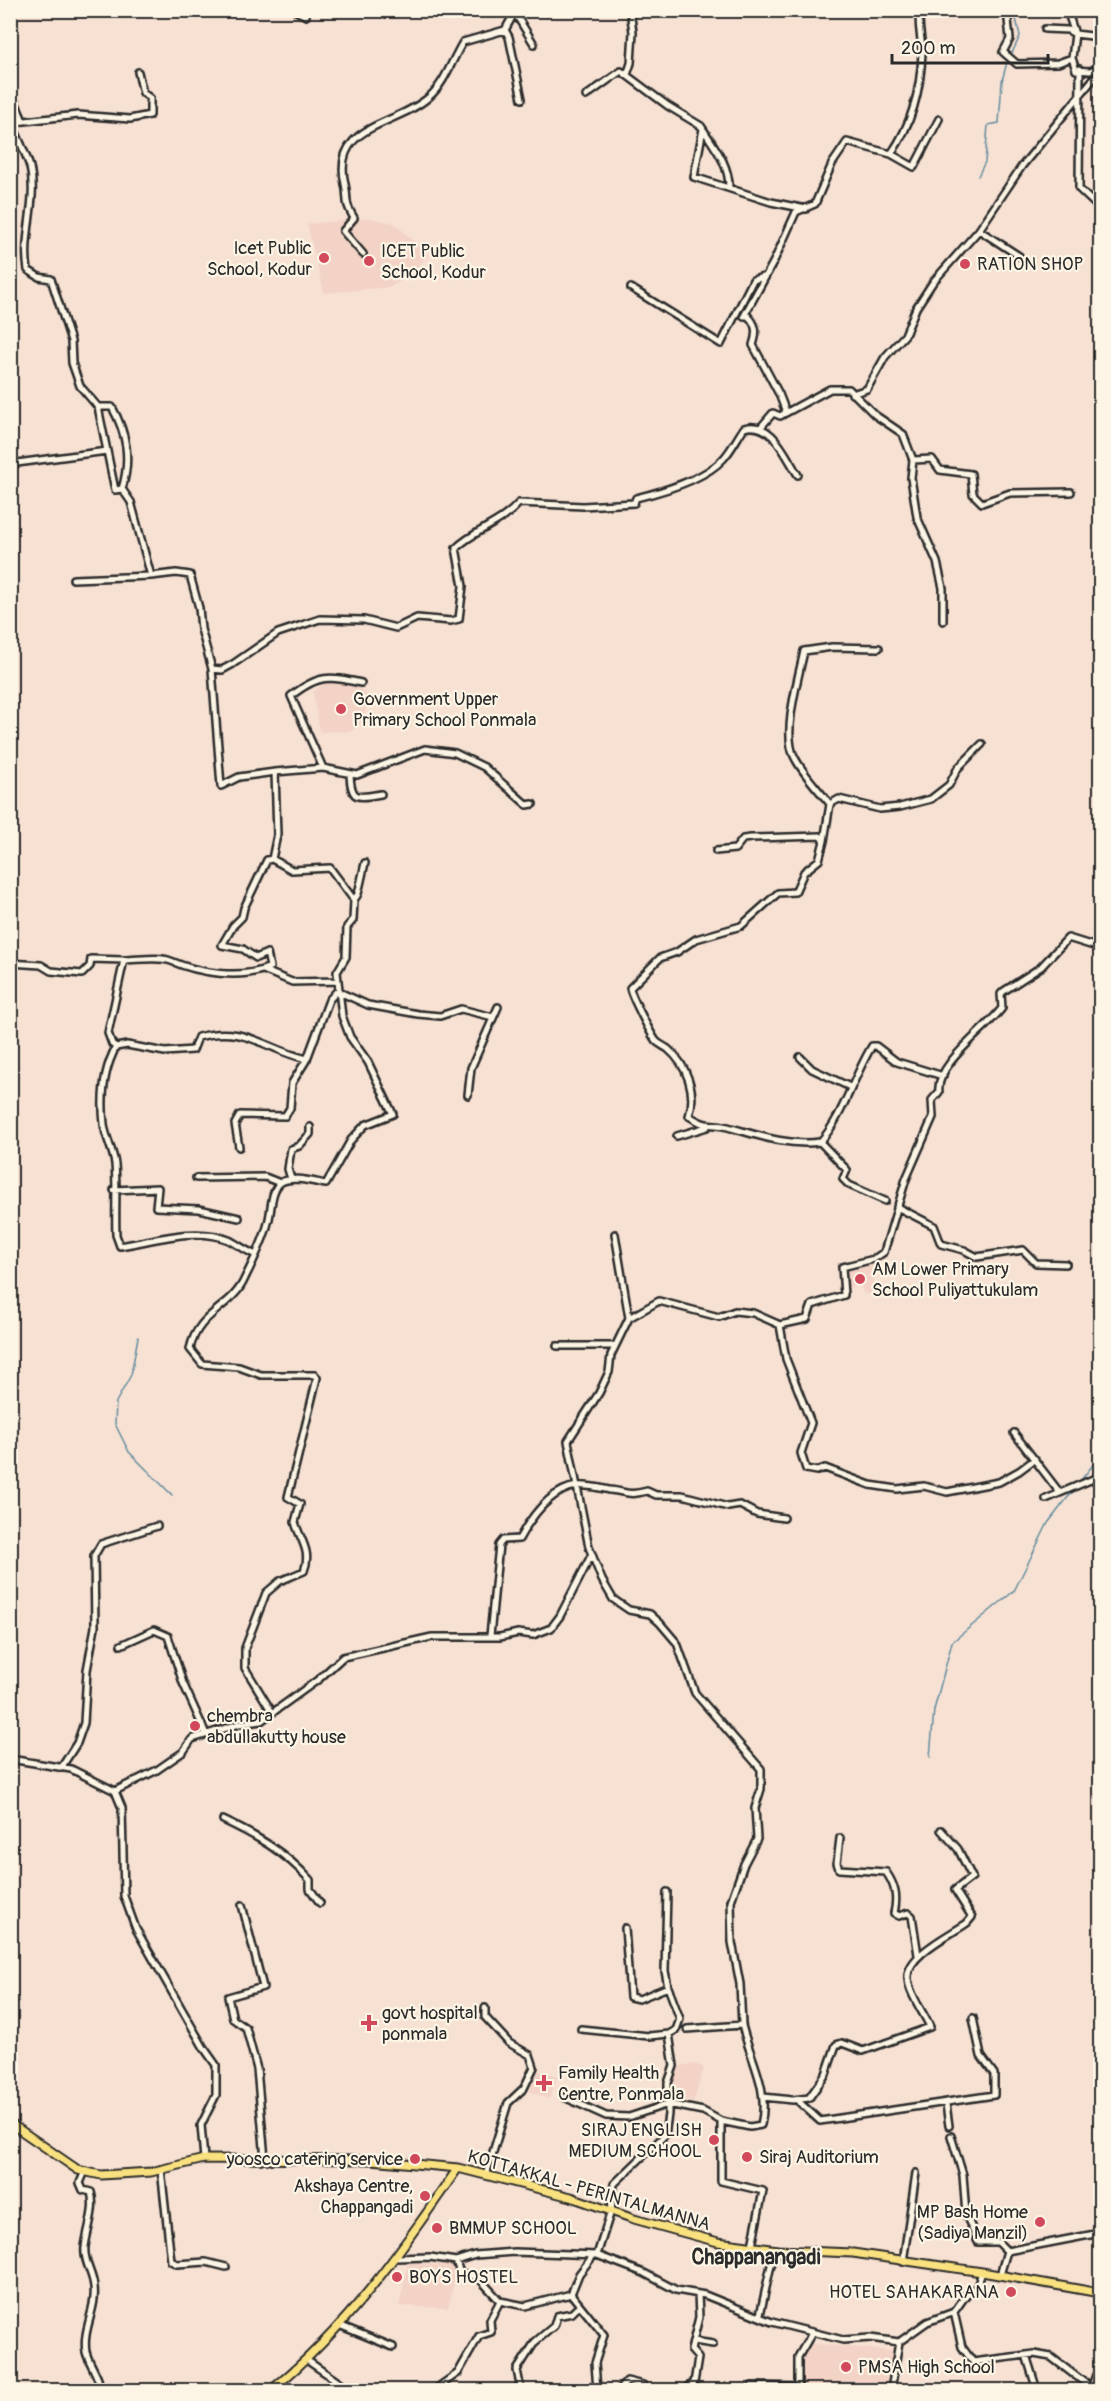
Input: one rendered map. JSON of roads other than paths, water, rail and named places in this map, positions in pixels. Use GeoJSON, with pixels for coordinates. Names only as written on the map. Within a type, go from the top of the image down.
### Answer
{"type":"FeatureCollection","features":[{"type":"Feature","properties":{"kind":"main road","name":"KOTTAKKAL - PERINTALMANNA"},"geometry":{"type":"LineString","coordinates":[[10,2123],[78,2170],[100,2175],[161,2169],[204,2158],[371,2160],[458,2168],[571,2197],[718,2242],[777,2250],[823,2250],[982,2272],[1101,2293]]}},
{"type":"Feature","properties":{"kind":"main road"},"geometry":{"type":"LineString","coordinates":[[271,2391],[308,2361],[339,2325],[395,2258],[458,2168]]}},
{"type":"Feature","properties":{"kind":"street"},"geometry":{"type":"LineString","coordinates":[[294,10],[306,16]]}},
{"type":"Feature","properties":{"kind":"street"},"geometry":{"type":"LineString","coordinates":[[627,75],[631,63],[633,32],[630,10]]}},
{"type":"Feature","properties":{"kind":"street"},"geometry":{"type":"LineString","coordinates":[[891,154],[910,124],[920,81],[922,50],[917,25],[920,10]]}},
{"type":"Feature","properties":{"kind":"street"},"geometry":{"type":"LineString","coordinates":[[1007,10],[1010,39],[1003,52],[1013,62],[1044,64],[1072,58]]}},
{"type":"Feature","properties":{"kind":"street"},"geometry":{"type":"LineString","coordinates":[[1067,10],[1075,34],[1072,58],[1076,70],[1090,71],[1100,66]]}},
{"type":"Feature","properties":{"kind":"street"},"geometry":{"type":"LineString","coordinates":[[363,254],[343,231],[354,218],[345,203],[346,191],[342,171],[342,157],[352,140],[365,131],[397,118],[431,96],[463,42],[505,30],[516,12],[534,44]]}},
{"type":"Feature","properties":{"kind":"street"},"geometry":{"type":"LineString","coordinates":[[1045,29],[1068,30],[1075,34],[1101,37]]}},
{"type":"Feature","properties":{"kind":"street"},"geometry":{"type":"LineString","coordinates":[[505,30],[509,38],[522,99]]}},
{"type":"Feature","properties":{"kind":"street"},"geometry":{"type":"LineString","coordinates":[[852,394],[867,389],[885,357],[905,335],[933,282],[979,230],[1022,166],[1098,72],[1100,66]]}},
{"type":"Feature","properties":{"kind":"street"},"geometry":{"type":"LineString","coordinates":[[1080,69],[1079,189],[1101,209]]}},
{"type":"Feature","properties":{"kind":"street"},"geometry":{"type":"LineString","coordinates":[[585,96],[621,71],[668,106],[698,123],[723,161],[729,174],[729,187]]}},
{"type":"Feature","properties":{"kind":"street"},"geometry":{"type":"LineString","coordinates":[[122,489],[115,490],[98,407],[80,386],[72,363],[71,341],[51,279],[39,277],[28,270],[26,255],[30,220],[30,167],[14,128],[16,122],[23,120],[78,115],[130,119],[150,115],[150,98],[143,93],[138,72]]}},
{"type":"Feature","properties":{"kind":"street"},"geometry":{"type":"LineString","coordinates":[[10,89],[23,120]]}},
{"type":"Feature","properties":{"kind":"street"},"geometry":{"type":"LineString","coordinates":[[786,412],[780,394],[753,345],[757,333],[753,321],[744,316],[774,261],[796,212],[815,204],[832,164],[847,142],[891,154],[914,167],[939,119]]}},
{"type":"Feature","properties":{"kind":"street"},"geometry":{"type":"LineString","coordinates":[[703,129],[694,177],[771,202],[806,209]]}},
{"type":"Feature","properties":{"kind":"street"},"geometry":{"type":"LineString","coordinates":[[979,230],[1019,256]]}},
{"type":"Feature","properties":{"kind":"street"},"geometry":{"type":"LineString","coordinates":[[631,288],[721,344],[753,280],[764,277]]}},
{"type":"Feature","properties":{"kind":"street"},"geometry":{"type":"LineString","coordinates":[[761,427],[773,413],[780,416],[830,389],[849,389],[874,415],[886,421],[893,430],[903,434],[913,460],[911,478],[917,518],[937,562],[943,588],[943,621]]}},
{"type":"Feature","properties":{"kind":"street"},"geometry":{"type":"LineString","coordinates":[[98,407],[112,407],[126,440],[128,469],[122,489]]}},
{"type":"Feature","properties":{"kind":"street"},"geometry":{"type":"LineString","coordinates":[[213,669],[222,670],[233,664],[278,633],[320,619],[364,620],[396,628],[417,618],[451,621],[459,619],[463,586],[456,548],[477,531],[503,519],[519,503],[584,506],[634,503],[636,498],[664,491],[712,468],[723,459],[744,428],[755,425],[761,427],[777,442],[798,475]]}},
{"type":"Feature","properties":{"kind":"street"},"geometry":{"type":"LineString","coordinates":[[17,463],[107,451]]}},
{"type":"Feature","properties":{"kind":"street"},"geometry":{"type":"LineString","coordinates":[[913,460],[932,459],[940,470],[971,474],[973,494],[982,503],[1010,493],[1071,492]]}},
{"type":"Feature","properties":{"kind":"street"},"geometry":{"type":"LineString","coordinates":[[122,489],[131,502],[151,576]]}},
{"type":"Feature","properties":{"kind":"street"},"geometry":{"type":"LineString","coordinates":[[73,579],[176,573],[190,575],[199,608],[201,629],[213,669],[221,786],[239,777],[323,768],[357,775],[384,767],[404,756],[425,749],[455,753],[484,767],[527,805],[533,804]]}},
{"type":"Feature","properties":{"kind":"street"},"geometry":{"type":"LineString","coordinates":[[710,1127],[689,1116],[694,1103],[692,1090],[683,1068],[653,1036],[650,1027],[631,999],[630,988],[660,958],[677,952],[696,939],[741,926],[778,893],[795,892],[804,872],[819,860],[830,804],[793,755],[790,739],[793,707],[804,651],[832,647],[879,648]]}},
{"type":"Feature","properties":{"kind":"street"},"geometry":{"type":"LineString","coordinates":[[323,768],[291,696],[302,687],[330,676],[361,683]]}},
{"type":"Feature","properties":{"kind":"street"},"geometry":{"type":"LineString","coordinates":[[830,804],[839,799],[880,809],[900,807],[931,799],[949,785],[958,768],[982,744]]}},
{"type":"Feature","properties":{"kind":"street"},"geometry":{"type":"LineString","coordinates":[[272,859],[277,825],[275,772]]}},
{"type":"Feature","properties":{"kind":"street"},"geometry":{"type":"LineString","coordinates":[[350,774],[351,791],[354,795],[360,797],[381,794]]}},
{"type":"Feature","properties":{"kind":"street"},"geometry":{"type":"LineString","coordinates":[[716,851],[735,849],[743,839],[750,838],[820,836],[824,841]]}},
{"type":"Feature","properties":{"kind":"street"},"geometry":{"type":"LineString","coordinates":[[10,963],[41,965],[51,971],[82,974],[90,966],[91,960],[170,961],[185,969],[198,971],[256,973],[270,967],[267,953],[256,958],[243,949],[222,945],[233,926],[242,917],[267,860],[272,859],[292,870],[330,868],[354,900]]}},
{"type":"Feature","properties":{"kind":"street"},"geometry":{"type":"LineString","coordinates":[[196,1178],[265,1177],[280,1183],[291,1179],[326,1184],[351,1140],[365,1125],[393,1113],[368,1062],[350,1037],[337,991],[337,972],[346,957],[347,927],[353,920],[354,900],[358,894],[365,863]]}},
{"type":"Feature","properties":{"kind":"street"},"geometry":{"type":"LineString","coordinates":[[564,2097],[606,2116],[629,2117],[668,2104],[703,2111],[721,2121],[750,2127],[760,2125],[764,2114],[760,2079],[742,2025],[740,1984],[732,1942],[731,1901],[744,1863],[757,1839],[755,1808],[761,1789],[761,1769],[695,1693],[677,1643],[650,1614],[629,1610],[613,1599],[592,1554],[568,1440],[599,1393],[609,1372],[615,1346],[629,1318],[659,1301],[719,1317],[735,1311],[753,1313],[780,1324],[807,1319],[812,1305],[844,1295],[842,1267],[874,1259],[884,1252],[906,1179],[933,1117],[932,1100],[939,1092],[939,1083],[957,1051],[990,1025],[1002,1008],[1001,994],[1041,967],[1068,938],[1101,948]]}},
{"type":"Feature","properties":{"kind":"street"},"geometry":{"type":"LineString","coordinates":[[116,1047],[112,1044],[108,1033],[124,960]]}},
{"type":"Feature","properties":{"kind":"street"},"geometry":{"type":"LineString","coordinates":[[262,970],[291,982],[337,981]]}},
{"type":"Feature","properties":{"kind":"street"},"geometry":{"type":"LineString","coordinates":[[337,991],[368,1005],[418,1014],[440,1016],[461,1009],[493,1017]]}},
{"type":"Feature","properties":{"kind":"street"},"geometry":{"type":"LineString","coordinates":[[239,1147],[236,1118],[240,1115],[285,1116],[290,1108],[292,1083],[307,1059],[329,1000],[337,991]]}},
{"type":"Feature","properties":{"kind":"street"},"geometry":{"type":"LineString","coordinates":[[468,1095],[471,1068],[498,1007]]}},
{"type":"Feature","properties":{"kind":"street"},"geometry":{"type":"LineString","coordinates":[[116,1047],[127,1045],[165,1052],[193,1050],[198,1037],[216,1032],[234,1032],[290,1055],[307,1059]]}},
{"type":"Feature","properties":{"kind":"street"},"geometry":{"type":"LineString","coordinates":[[820,1143],[837,1119],[850,1087],[872,1047],[876,1046],[897,1062],[943,1076]]}},
{"type":"Feature","properties":{"kind":"street"},"geometry":{"type":"LineString","coordinates":[[116,1047],[110,1058],[102,1090],[104,1127],[114,1161],[116,1235],[120,1246],[155,1238],[205,1236],[228,1240],[254,1254]]}},
{"type":"Feature","properties":{"kind":"street"},"geometry":{"type":"LineString","coordinates":[[800,1057],[812,1069],[850,1087]]}},
{"type":"Feature","properties":{"kind":"street"},"geometry":{"type":"LineString","coordinates":[[676,1136],[723,1126],[785,1143],[820,1143],[847,1170],[843,1179],[849,1185],[885,1200]]}},
{"type":"Feature","properties":{"kind":"street"},"geometry":{"type":"LineString","coordinates":[[291,1179],[288,1169],[291,1149],[299,1146],[310,1134],[310,1127]]}},
{"type":"Feature","properties":{"kind":"street"},"geometry":{"type":"LineString","coordinates":[[272,1712],[245,1668],[245,1648],[267,1593],[280,1581],[304,1571],[308,1562],[302,1534],[295,1522],[300,1504],[288,1497],[317,1378],[315,1375],[261,1375],[238,1367],[202,1364],[190,1349],[193,1333],[208,1315],[231,1297],[244,1280],[268,1224],[272,1198],[280,1183]]}},
{"type":"Feature","properties":{"kind":"street"},"geometry":{"type":"LineString","coordinates":[[114,1190],[158,1188],[156,1208],[199,1209],[239,1218]]}},
{"type":"Feature","properties":{"kind":"street"},"geometry":{"type":"LineString","coordinates":[[897,1207],[934,1226],[941,1244],[964,1250],[977,1257],[1023,1250],[1036,1263],[1066,1264]]}},
{"type":"Feature","properties":{"kind":"street"},"geometry":{"type":"LineString","coordinates":[[615,1234],[629,1318]]}},
{"type":"Feature","properties":{"kind":"street"},"geometry":{"type":"LineString","coordinates":[[780,1324],[786,1359],[811,1423],[801,1453],[806,1469],[818,1471],[825,1468],[870,1485],[897,1489],[924,1486],[947,1492],[999,1482],[1035,1459]]}},
{"type":"Feature","properties":{"kind":"street"},"geometry":{"type":"LineString","coordinates":[[557,1346],[615,1346]]}},
{"type":"Feature","properties":{"kind":"street"},"geometry":{"type":"LineString","coordinates":[[1014,1433],[1060,1493]]}},
{"type":"Feature","properties":{"kind":"street"},"geometry":{"type":"LineString","coordinates":[[1047,1498],[1101,1476]]}},
{"type":"Feature","properties":{"kind":"street"},"geometry":{"type":"LineString","coordinates":[[490,1636],[499,1545],[504,1540],[519,1539],[538,1509],[554,1496],[577,1486],[615,1490],[629,1495],[647,1491],[656,1495],[682,1495],[728,1506],[740,1505],[757,1514],[784,1518]]}},
{"type":"Feature","properties":{"kind":"street"},"geometry":{"type":"LineString","coordinates":[[61,1768],[77,1743],[84,1723],[87,1670],[95,1627],[94,1556],[101,1544],[157,1526]]}},
{"type":"Feature","properties":{"kind":"street"},"geometry":{"type":"LineString","coordinates":[[204,2158],[201,2125],[216,2096],[216,2065],[136,1929],[124,1896],[122,1808],[115,1791],[157,1770],[183,1752],[192,1739],[239,1724],[261,1721],[320,1679],[343,1657],[432,1637],[518,1633],[533,1635],[551,1628],[560,1616],[592,1554]]}},
{"type":"Feature","properties":{"kind":"street"},"geometry":{"type":"LineString","coordinates":[[121,1645],[154,1630],[168,1636],[183,1683],[206,1734]]}},
{"type":"Feature","properties":{"kind":"street"},"geometry":{"type":"LineString","coordinates":[[10,1759],[82,1773],[112,1790]]}},
{"type":"Feature","properties":{"kind":"street"},"geometry":{"type":"LineString","coordinates":[[223,1820],[257,1836],[290,1858],[310,1880],[310,1889],[320,1903]]}},
{"type":"Feature","properties":{"kind":"street"},"geometry":{"type":"LineString","coordinates":[[763,2097],[797,2100],[809,2098],[818,2088],[836,2045],[842,2043],[863,2051],[930,2026],[908,1980],[910,1966],[918,1954],[967,1923],[972,1917],[955,1890],[972,1877],[958,1849],[941,1830]]}},
{"type":"Feature","properties":{"kind":"street"},"geometry":{"type":"LineString","coordinates":[[840,1838],[837,1863],[839,1869],[886,1872],[891,1879],[897,1902],[894,1913],[899,1916],[908,1913],[912,1916],[918,1954]]}},
{"type":"Feature","properties":{"kind":"street"},"geometry":{"type":"LineString","coordinates":[[581,2030],[649,2036],[669,2034],[676,2030],[680,2019],[668,1987],[665,1959],[667,1892]]}},
{"type":"Feature","properties":{"kind":"street"},"geometry":{"type":"LineString","coordinates":[[242,1905],[264,1987],[228,1997],[232,2019],[246,2028],[257,2069],[265,2159]]}},
{"type":"Feature","properties":{"kind":"street"},"geometry":{"type":"LineString","coordinates":[[625,1928],[630,1997],[639,1999],[668,1987]]}},
{"type":"Feature","properties":{"kind":"street"},"geometry":{"type":"LineString","coordinates":[[485,2008],[485,2018],[509,2043],[531,2055],[534,2067],[524,2088],[508,2103],[486,2175]]}},
{"type":"Feature","properties":{"kind":"street"},"geometry":{"type":"LineString","coordinates":[[797,2100],[820,2121],[994,2096],[994,2074],[981,2056],[973,2018]]}},
{"type":"Feature","properties":{"kind":"street"},"geometry":{"type":"LineString","coordinates":[[687,2029],[742,2025]]}},
{"type":"Feature","properties":{"kind":"street"},"geometry":{"type":"LineString","coordinates":[[571,2294],[579,2274],[595,2256],[611,2211],[614,2184],[665,2135],[668,2083],[674,2066],[669,2034]]}},
{"type":"Feature","properties":{"kind":"street"},"geometry":{"type":"LineString","coordinates":[[946,2104],[949,2126]]}},
{"type":"Feature","properties":{"kind":"street"},"geometry":{"type":"LineString","coordinates":[[721,2121],[722,2181],[763,2191],[752,2246]]}},
{"type":"Feature","properties":{"kind":"street"},"geometry":{"type":"LineString","coordinates":[[951,2136],[963,2175],[966,2215],[978,2242],[998,2242],[1007,2251]]}},
{"type":"Feature","properties":{"kind":"street"},"geometry":{"type":"LineString","coordinates":[[161,2169],[171,2260],[177,2264],[207,2262],[226,2267]]}},
{"type":"Feature","properties":{"kind":"street"},"geometry":{"type":"LineString","coordinates":[[85,2171],[80,2183],[83,2190],[92,2192],[94,2203],[89,2217],[84,2249],[84,2259],[90,2268],[94,2289],[88,2316],[86,2351],[100,2391]]}},
{"type":"Feature","properties":{"kind":"street"},"geometry":{"type":"LineString","coordinates":[[903,2262],[916,2173]]}},
{"type":"Feature","properties":{"kind":"street"},"geometry":{"type":"LineString","coordinates":[[1007,2251],[1101,2233]]}},
{"type":"Feature","properties":{"kind":"street"},"geometry":{"type":"LineString","coordinates":[[760,2315],[771,2265],[777,2250]]}},
{"type":"Feature","properties":{"kind":"street"},"geometry":{"type":"LineString","coordinates":[[1000,2275],[1007,2251]]}},
{"type":"Feature","properties":{"kind":"street"},"geometry":{"type":"LineString","coordinates":[[395,2258],[430,2257],[456,2261],[475,2255],[515,2252],[595,2256],[676,2290],[698,2294],[760,2315],[772,2322],[843,2340],[870,2338],[899,2342],[927,2322],[954,2312],[966,2295],[977,2287],[982,2272]]}},
{"type":"Feature","properties":{"kind":"street"},"geometry":{"type":"LineString","coordinates":[[456,2261],[460,2273],[478,2277],[500,2301],[525,2306],[571,2294]]}},
{"type":"Feature","properties":{"kind":"street"},"geometry":{"type":"LineString","coordinates":[[571,2294],[604,2335],[595,2363],[597,2391]]}},
{"type":"Feature","properties":{"kind":"street"},"geometry":{"type":"LineString","coordinates":[[682,2391],[694,2383],[698,2358],[691,2350],[699,2317],[698,2294]]}},
{"type":"Feature","properties":{"kind":"street"},"geometry":{"type":"LineString","coordinates":[[434,2391],[458,2373],[479,2336],[491,2332],[490,2320],[500,2301]]}},
{"type":"Feature","properties":{"kind":"street"},"geometry":{"type":"LineString","coordinates":[[521,2391],[517,2370],[534,2342],[554,2326],[557,2316],[572,2313],[579,2306]]}},
{"type":"Feature","properties":{"kind":"street"},"geometry":{"type":"LineString","coordinates":[[954,2312],[962,2347],[973,2362],[1026,2355],[1051,2357],[1094,2390]]}},
{"type":"Feature","properties":{"kind":"street"},"geometry":{"type":"LineString","coordinates":[[339,2325],[393,2347]]}},
{"type":"Feature","properties":{"kind":"street"},"geometry":{"type":"LineString","coordinates":[[752,2386],[798,2389],[798,2357],[812,2332]]}},
{"type":"Feature","properties":{"kind":"street"},"geometry":{"type":"LineString","coordinates":[[693,2341],[713,2344]]}},
{"type":"Feature","properties":{"kind":"street"},"geometry":{"type":"LineString","coordinates":[[891,2391],[899,2342]]}},
{"type":"Feature","properties":{"kind":"street"},"geometry":{"type":"LineString","coordinates":[[1026,2355],[1037,2391]]}},
{"type":"Feature","properties":{"kind":"street"},"geometry":{"type":"LineString","coordinates":[[308,2361],[350,2391]]}},
{"type":"Feature","properties":{"kind":"street"},"geometry":{"type":"LineString","coordinates":[[1094,2390],[1093,2383],[1101,2365]]}},
{"type":"Feature","properties":{"kind":"street"},"geometry":{"type":"LineString","coordinates":[[619,2391],[627,2380],[644,2385]]}},
{"type":"Feature","properties":{"kind":"waterway"},"geometry":{"type":"LineString","coordinates":[[1012,53],[1020,36],[1014,10]]}},
{"type":"Feature","properties":{"kind":"waterway"},"geometry":{"type":"LineString","coordinates":[[978,176],[985,162],[988,125],[999,123],[1002,81],[1007,62]]}},
{"type":"Feature","properties":{"kind":"waterway"},"geometry":{"type":"LineString","coordinates":[[138,1337],[131,1375],[116,1402],[115,1424],[129,1452],[172,1495]]}},
{"type":"Feature","properties":{"kind":"waterway"},"geometry":{"type":"LineString","coordinates":[[1081,1480],[1100,1456]]}},
{"type":"Feature","properties":{"kind":"waterway"},"geometry":{"type":"LineString","coordinates":[[930,1757],[934,1710],[952,1642],[1014,1591],[1048,1523],[1072,1492]]}},
{"type":"Feature","properties":{"kind":"place","name":"Icet Public School, Kodur"},"geometry":{"type":"Point","coordinates":[324,258]}},
{"type":"Feature","properties":{"kind":"place","name":"ICET Public School, Kodur"},"geometry":{"type":"Point","coordinates":[369,261]}},
{"type":"Feature","properties":{"kind":"place","name":"RATION SHOP"},"geometry":{"type":"Point","coordinates":[965,264]}},
{"type":"Feature","properties":{"kind":"place","name":"Government Upper Primary School Ponmala"},"geometry":{"type":"Point","coordinates":[341,709]}},
{"type":"Feature","properties":{"kind":"place","name":"AM Lower Primary School Puliyattukulam"},"geometry":{"type":"Point","coordinates":[860,1279]}},
{"type":"Feature","properties":{"kind":"place","name":"chembra abdullakutty house"},"geometry":{"type":"Point","coordinates":[195,1726]}},
{"type":"Feature","properties":{"kind":"place","name":"govt hospital ponmala"},"geometry":{"type":"Point","coordinates":[369,2023]}},
{"type":"Feature","properties":{"kind":"place","name":"Family Health Centre, Ponmala"},"geometry":{"type":"Point","coordinates":[544,2083]}},
{"type":"Feature","properties":{"kind":"place","name":"SIRAJ ENGLISH MEDIUM SCHOOL"},"geometry":{"type":"Point","coordinates":[714,2140]}},
{"type":"Feature","properties":{"kind":"place","name":"Siraj Auditorium"},"geometry":{"type":"Point","coordinates":[747,2157]}},
{"type":"Feature","properties":{"kind":"place","name":"yoosco catering service"},"geometry":{"type":"Point","coordinates":[415,2159]}},
{"type":"Feature","properties":{"kind":"place","name":"Akshaya Centre, Chappangadi"},"geometry":{"type":"Point","coordinates":[425,2196]}},
{"type":"Feature","properties":{"kind":"place","name":"MP Bash Home (Sadiya Manzil)"},"geometry":{"type":"Point","coordinates":[1040,2222]}},
{"type":"Feature","properties":{"kind":"place","name":"BMMUP SCHOOL"},"geometry":{"type":"Point","coordinates":[437,2228]}},
{"type":"Feature","properties":{"kind":"place","name":"BOYS HOSTEL"},"geometry":{"type":"Point","coordinates":[397,2277]}},
{"type":"Feature","properties":{"kind":"place","name":"HOTEL SAHAKARANA"},"geometry":{"type":"Point","coordinates":[1011,2292]}},
{"type":"Feature","properties":{"kind":"place","name":"PMSA High School"},"geometry":{"type":"Point","coordinates":[846,2367]}},
{"type":"Feature","properties":{"kind":"district","name":"Chappanangadi"},"geometry":{"type":"Point","coordinates":[756,2257]}}]}
